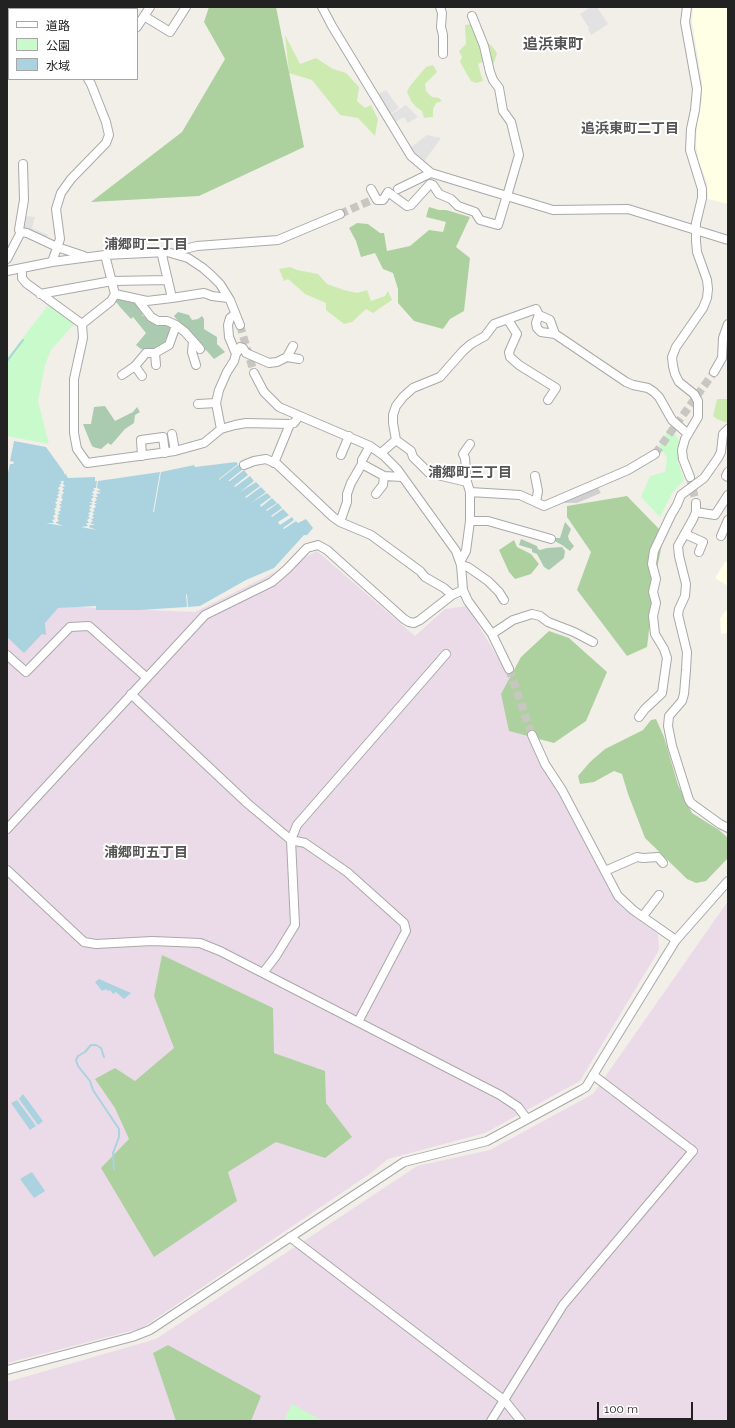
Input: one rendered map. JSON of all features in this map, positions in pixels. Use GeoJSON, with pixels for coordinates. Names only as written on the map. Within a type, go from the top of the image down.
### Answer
{"type":"FeatureCollection","features":[{"type":"Feature","properties":{"kind":"street"},"geometry":{"type":"LineString","coordinates":[[138,25],[150,7]]}},
{"type":"Feature","properties":{"kind":"street"},"geometry":{"type":"LineString","coordinates":[[144,16],[170,32],[186,7]]}},
{"type":"Feature","properties":{"kind":"street"},"geometry":{"type":"LineString","coordinates":[[322,7],[411,156],[431,173],[553,210],[628,209],[728,240]]}},
{"type":"Feature","properties":{"kind":"street"},"geometry":{"type":"LineString","coordinates":[[440,7],[442,13],[441,27],[443,35],[443,54]]}},
{"type":"Feature","properties":{"kind":"street"},"geometry":{"type":"LineString","coordinates":[[687,7],[685,22],[697,89],[695,110],[690,129],[690,150],[702,189],[702,198],[696,230],[698,252],[708,280],[707,298],[703,308],[676,348],[672,357],[675,374],[680,382],[694,394],[698,401],[698,417],[683,444],[682,450],[683,460],[690,476]]}},
{"type":"Feature","properties":{"kind":"street"},"geometry":{"type":"LineString","coordinates":[[371,189],[377,200],[383,200],[388,192],[407,206],[411,205],[430,184],[433,185],[439,194],[451,199],[458,206],[475,212],[480,220],[498,224],[519,154],[511,122],[503,111],[499,88],[493,80],[490,72],[484,46],[472,16]]}},
{"type":"Feature","properties":{"kind":"street"},"geometry":{"type":"LineString","coordinates":[[52,262],[60,239],[56,209],[61,193],[106,143],[109,135],[106,122],[89,80]]}},
{"type":"Feature","properties":{"kind":"street"},"geometry":{"type":"LineString","coordinates":[[7,259],[21,232],[19,230],[24,200],[23,164]]}},
{"type":"Feature","properties":{"kind":"street"},"geometry":{"type":"LineString","coordinates":[[398,189],[431,173]]}},
{"type":"Feature","properties":{"kind":"street"},"geometry":{"type":"LineString","coordinates":[[177,254],[181,250],[197,246],[278,240],[340,214]]}},
{"type":"Feature","properties":{"kind":"street"},"geometry":{"type":"LineString","coordinates":[[21,232],[27,233],[57,247],[86,257]]}},
{"type":"Feature","properties":{"kind":"street"},"geometry":{"type":"LineString","coordinates":[[161,252],[172,298]]}},
{"type":"Feature","properties":{"kind":"street"},"geometry":{"type":"LineString","coordinates":[[7,271],[52,262],[105,255],[161,252],[177,254],[188,258],[203,268],[220,284],[240,325]]}},
{"type":"Feature","properties":{"kind":"street"},"geometry":{"type":"LineString","coordinates":[[82,324],[110,301],[115,294],[105,255]]}},
{"type":"Feature","properties":{"kind":"street"},"geometry":{"type":"LineString","coordinates":[[22,268],[22,278],[26,284],[82,324]]}},
{"type":"Feature","properties":{"kind":"street"},"geometry":{"type":"LineString","coordinates":[[40,294],[112,281],[168,280]]}},
{"type":"Feature","properties":{"kind":"street"},"geometry":{"type":"LineString","coordinates":[[115,294],[147,301],[204,293],[212,296],[228,298]]}},
{"type":"Feature","properties":{"kind":"street"},"geometry":{"type":"LineString","coordinates":[[138,300],[151,318],[158,321],[167,321],[176,325],[185,332],[200,349]]}},
{"type":"Feature","properties":{"kind":"street"},"geometry":{"type":"LineString","coordinates":[[468,482],[429,473],[413,457],[411,451],[396,440],[393,415],[396,406],[413,388],[440,377],[470,344],[485,336],[494,324],[536,309],[539,315],[550,320],[556,334]]}},
{"type":"Feature","properties":{"kind":"street"},"geometry":{"type":"LineString","coordinates":[[235,314],[230,318],[228,325],[229,337],[236,354]]}},
{"type":"Feature","properties":{"kind":"street"},"geometry":{"type":"LineString","coordinates":[[539,315],[536,323],[537,328],[542,332],[556,334],[626,382],[648,388],[654,392],[659,397],[672,420],[688,434]]}},
{"type":"Feature","properties":{"kind":"street"},"geometry":{"type":"LineString","coordinates":[[508,320],[517,334],[509,352],[510,357],[519,365],[556,388],[548,400]]}},
{"type":"Feature","properties":{"kind":"street"},"geometry":{"type":"LineString","coordinates":[[82,324],[83,338],[74,379],[74,433],[77,449],[87,463],[175,451],[204,443],[221,429],[246,423],[290,424],[299,416]]}},
{"type":"Feature","properties":{"kind":"street"},"geometry":{"type":"LineString","coordinates":[[714,372],[722,358],[723,338],[728,324]]}},
{"type":"Feature","properties":{"kind":"street"},"geometry":{"type":"LineString","coordinates":[[122,375],[134,366],[146,353],[155,353],[169,345],[173,338],[176,325]]}},
{"type":"Feature","properties":{"kind":"street"},"geometry":{"type":"LineString","coordinates":[[193,341],[192,352],[196,365]]}},
{"type":"Feature","properties":{"kind":"street"},"geometry":{"type":"LineString","coordinates":[[221,429],[216,403],[218,390],[240,348],[243,348],[246,353],[269,363],[277,362],[286,357],[293,346]]}},
{"type":"Feature","properties":{"kind":"street"},"geometry":{"type":"LineString","coordinates":[[155,353],[156,365]]}},
{"type":"Feature","properties":{"kind":"street"},"geometry":{"type":"LineString","coordinates":[[286,357],[299,359]]}},
{"type":"Feature","properties":{"kind":"street"},"geometry":{"type":"LineString","coordinates":[[134,366],[142,376]]}},
{"type":"Feature","properties":{"kind":"street"},"geometry":{"type":"LineString","coordinates":[[254,373],[264,392],[279,406],[370,446],[380,453],[402,477],[456,550],[460,564],[463,590],[468,601],[492,634],[509,669]]}},
{"type":"Feature","properties":{"kind":"street"},"geometry":{"type":"LineString","coordinates":[[198,404],[216,403]]}},
{"type":"Feature","properties":{"kind":"street"},"geometry":{"type":"LineString","coordinates":[[274,463],[290,424]]}},
{"type":"Feature","properties":{"kind":"street"},"geometry":{"type":"LineString","coordinates":[[639,717],[645,708],[662,693],[667,658],[664,648],[655,634],[654,626],[653,616],[656,603],[653,592],[656,579],[652,564],[654,551],[681,495],[704,478],[718,458],[721,452],[723,434],[728,429]]}},
{"type":"Feature","properties":{"kind":"street"},"geometry":{"type":"LineString","coordinates":[[172,434],[175,451]]}},
{"type":"Feature","properties":{"kind":"street"},"geometry":{"type":"LineString","coordinates":[[344,450],[349,436]]}},
{"type":"Feature","properties":{"kind":"street"},"geometry":{"type":"LineString","coordinates":[[142,456],[141,440],[163,437],[165,453]]}},
{"type":"Feature","properties":{"kind":"street"},"geometry":{"type":"LineString","coordinates":[[380,453],[396,440]]}},
{"type":"Feature","properties":{"kind":"street"},"geometry":{"type":"LineString","coordinates":[[460,564],[466,551],[470,521],[470,492],[465,458],[463,454],[470,444]]}},
{"type":"Feature","properties":{"kind":"street"},"geometry":{"type":"LineString","coordinates":[[340,522],[347,502],[347,494],[351,483],[370,446]]}},
{"type":"Feature","properties":{"kind":"street"},"geometry":{"type":"LineString","coordinates":[[470,492],[520,495],[544,506],[628,470],[655,454]]}},
{"type":"Feature","properties":{"kind":"street"},"geometry":{"type":"LineString","coordinates":[[244,465],[254,460],[266,459],[277,464],[332,517],[371,535],[420,571],[425,577],[444,588],[452,595]]}},
{"type":"Feature","properties":{"kind":"street"},"geometry":{"type":"LineString","coordinates":[[362,464],[384,476],[402,477]]}},
{"type":"Feature","properties":{"kind":"street"},"geometry":{"type":"LineString","coordinates":[[728,472],[726,476],[728,477]]}},
{"type":"Feature","properties":{"kind":"street"},"geometry":{"type":"LineString","coordinates":[[376,494],[383,485],[384,476]]}},
{"type":"Feature","properties":{"kind":"street"},"geometry":{"type":"LineString","coordinates":[[536,476],[538,491],[536,502]]}},
{"type":"Feature","properties":{"kind":"street"},"geometry":{"type":"LineString","coordinates":[[727,500],[715,515],[696,507],[690,526],[678,546],[686,590],[678,615],[687,652],[684,694],[682,701],[669,716],[668,726],[672,746],[691,804],[728,828]]}},
{"type":"Feature","properties":{"kind":"street"},"geometry":{"type":"LineString","coordinates":[[721,536],[728,520]]}},
{"type":"Feature","properties":{"kind":"street"},"geometry":{"type":"LineString","coordinates":[[470,521],[488,521],[551,539]]}},
{"type":"Feature","properties":{"kind":"street"},"geometry":{"type":"LineString","coordinates":[[685,534],[703,542],[699,552]]}},
{"type":"Feature","properties":{"kind":"street"},"geometry":{"type":"LineString","coordinates":[[7,829],[130,694],[205,615],[272,582],[303,552],[312,546],[318,545],[328,550],[409,622],[414,623],[420,620],[452,595],[463,590]]}},
{"type":"Feature","properties":{"kind":"street"},"geometry":{"type":"LineString","coordinates":[[460,564],[468,567],[488,581],[499,592],[504,600]]}},
{"type":"Feature","properties":{"kind":"street"},"geometry":{"type":"LineString","coordinates":[[492,634],[513,620],[532,614],[540,616],[548,622],[574,632],[593,642]]}},
{"type":"Feature","properties":{"kind":"street"},"geometry":{"type":"LineString","coordinates":[[7,655],[26,672],[70,627],[89,626],[146,678]]}},
{"type":"Feature","properties":{"kind":"street"},"geometry":{"type":"LineString","coordinates":[[263,973],[276,956],[295,925],[291,840],[297,825],[446,654]]}},
{"type":"Feature","properties":{"kind":"street"},"geometry":{"type":"LineString","coordinates":[[130,694],[247,803],[291,840],[305,844],[347,872],[404,923],[406,931],[358,1022]]}},
{"type":"Feature","properties":{"kind":"street"},"geometry":{"type":"LineString","coordinates":[[532,735],[545,764],[562,790],[618,896],[633,910],[676,940]]}},
{"type":"Feature","properties":{"kind":"street"},"geometry":{"type":"LineString","coordinates":[[605,871],[638,857],[658,858],[663,863]]}},
{"type":"Feature","properties":{"kind":"street"},"geometry":{"type":"LineString","coordinates":[[7,870],[84,942],[96,944],[152,941],[200,943],[220,951],[512,1102],[521,1110],[527,1119]]}},
{"type":"Feature","properties":{"kind":"street"},"geometry":{"type":"LineString","coordinates":[[7,1370],[132,1337],[150,1330],[404,1162],[486,1141],[586,1087],[676,940],[727,884]]}},
{"type":"Feature","properties":{"kind":"street"},"geometry":{"type":"LineString","coordinates":[[643,916],[660,895]]}},
{"type":"Feature","properties":{"kind":"street"},"geometry":{"type":"LineString","coordinates":[[491,1421],[505,1401],[563,1305],[693,1151],[593,1075]]}},
{"type":"Feature","properties":{"kind":"street"},"geometry":{"type":"LineString","coordinates":[[290,1237],[505,1401],[521,1421]]}},
{"type":"Feature","properties":{"kind":"shaded area"},"geometry":{"type":"Polygon","coordinates":[[[591,7],[597,7],[608,24],[591,35],[588,29],[589,28],[580,14],[591,7]]]}},
{"type":"Feature","properties":{"kind":"shaded area"},"geometry":{"type":"Polygon","coordinates":[[[693,7],[728,7],[728,204],[708,199],[707,182],[699,162],[696,144],[697,126],[702,99],[702,82],[692,22],[693,7]]]}},
{"type":"Feature","properties":{"kind":"shaded area"},"geometry":{"type":"Polygon","coordinates":[[[386,90],[399,108],[388,115],[377,95],[386,90]]]}},
{"type":"Feature","properties":{"kind":"shaded area"},"geometry":{"type":"Polygon","coordinates":[[[406,105],[418,117],[408,123],[404,117],[394,123],[390,115],[406,105]]]}},
{"type":"Feature","properties":{"kind":"shaded area"},"geometry":{"type":"Polygon","coordinates":[[[427,135],[441,138],[423,163],[410,148],[427,135]]]}},
{"type":"Feature","properties":{"kind":"shaded area"},"geometry":{"type":"Polygon","coordinates":[[[24,216],[35,217],[32,228],[48,235],[45,240],[21,229],[24,216]]]}},
{"type":"Feature","properties":{"kind":"shaded area"},"geometry":{"type":"Polygon","coordinates":[[[116,297],[137,302],[144,311],[142,315],[148,319],[150,313],[155,313],[158,316],[169,317],[168,320],[172,326],[169,337],[166,339],[163,346],[157,349],[148,350],[141,349],[136,345],[146,333],[133,317],[131,319],[120,307],[114,299],[116,297]]]}},
{"type":"Feature","properties":{"kind":"shaded area"},"geometry":{"type":"Polygon","coordinates":[[[178,312],[189,315],[192,320],[198,319],[202,316],[204,319],[204,329],[217,337],[217,344],[225,352],[214,359],[206,350],[202,352],[195,342],[197,340],[174,316],[178,312]]]}},
{"type":"Feature","properties":{"kind":"shaded area"},"geometry":{"type":"Polygon","coordinates":[[[105,406],[115,421],[133,412],[137,407],[140,412],[135,415],[134,423],[125,429],[111,445],[108,443],[101,449],[93,447],[83,424],[91,424],[94,407],[105,406]]]}},
{"type":"Feature","properties":{"kind":"shaded area"},"geometry":{"type":"Polygon","coordinates":[[[596,484],[601,493],[577,503],[563,503],[575,494],[596,484]]]}},
{"type":"Feature","properties":{"kind":"shaded area"},"geometry":{"type":"Polygon","coordinates":[[[565,522],[571,529],[568,536],[569,540],[574,546],[570,551],[553,540],[554,538],[560,538],[565,522]]]}},
{"type":"Feature","properties":{"kind":"shaded area"},"geometry":{"type":"Polygon","coordinates":[[[521,539],[537,546],[540,550],[562,547],[565,551],[564,558],[549,570],[544,567],[537,554],[532,552],[532,549],[519,545],[521,539]]]}},
{"type":"Feature","properties":{"kind":"shaded area"},"geometry":{"type":"Polygon","coordinates":[[[317,551],[415,636],[445,609],[467,606],[508,675],[535,749],[614,899],[624,909],[658,934],[659,950],[580,1081],[485,1133],[388,1159],[371,1173],[142,1328],[7,1363],[7,604],[195,612],[317,551]]]}},
{"type":"Feature","properties":{"kind":"shaded area"},"geometry":{"type":"Polygon","coordinates":[[[728,561],[728,586],[715,578],[725,562],[728,561]]]}},
{"type":"Feature","properties":{"kind":"shaded area"},"geometry":{"type":"Polygon","coordinates":[[[728,608],[728,633],[721,634],[720,618],[728,608]]]}},
{"type":"Feature","properties":{"kind":"shaded area"},"geometry":{"type":"Polygon","coordinates":[[[728,901],[728,1421],[7,1421],[7,1382],[156,1339],[417,1166],[490,1150],[593,1094],[728,901]]]}},
{"type":"Feature","properties":{"kind":"green space"},"geometry":{"type":"Polygon","coordinates":[[[209,7],[276,7],[304,147],[199,196],[91,202],[182,132],[225,59],[204,22],[209,7]]]}},
{"type":"Feature","properties":{"kind":"green space"},"geometry":{"type":"Polygon","coordinates":[[[478,23],[484,31],[486,42],[491,45],[497,53],[494,63],[482,62],[478,64],[483,81],[476,83],[471,81],[460,62],[462,57],[459,51],[466,44],[465,25],[478,23]]]}},
{"type":"Feature","properties":{"kind":"green space"},"geometry":{"type":"Polygon","coordinates":[[[285,35],[300,64],[316,58],[333,69],[346,73],[359,87],[357,101],[365,108],[371,105],[378,119],[375,136],[358,118],[340,115],[312,80],[289,73],[285,35]]]}},
{"type":"Feature","properties":{"kind":"green space"},"geometry":{"type":"Polygon","coordinates":[[[433,65],[437,72],[425,84],[426,91],[432,97],[439,98],[442,101],[436,103],[433,109],[433,117],[424,118],[422,111],[411,101],[407,92],[410,86],[426,67],[433,65]]]}},
{"type":"Feature","properties":{"kind":"green space"},"geometry":{"type":"Polygon","coordinates":[[[429,207],[470,217],[456,247],[470,258],[464,311],[450,319],[443,329],[414,321],[398,303],[398,289],[393,273],[383,269],[375,253],[361,257],[356,241],[349,228],[357,223],[368,224],[380,233],[384,233],[387,251],[410,246],[429,230],[443,232],[446,222],[426,217],[429,207]]]}},
{"type":"Feature","properties":{"kind":"green space"},"geometry":{"type":"Polygon","coordinates":[[[290,267],[297,270],[318,274],[327,284],[344,290],[357,293],[367,290],[371,301],[385,296],[388,291],[392,300],[373,313],[366,309],[352,322],[344,324],[326,310],[326,303],[305,294],[288,279],[284,281],[279,269],[290,267]]]}},
{"type":"Feature","properties":{"kind":"green space"},"geometry":{"type":"Polygon","coordinates":[[[49,304],[76,322],[51,350],[45,365],[38,401],[49,444],[7,436],[7,358],[49,304]]]}},
{"type":"Feature","properties":{"kind":"green space"},"geometry":{"type":"Polygon","coordinates":[[[717,399],[728,399],[728,423],[713,416],[717,399]]]}},
{"type":"Feature","properties":{"kind":"green space"},"geometry":{"type":"Polygon","coordinates":[[[672,429],[679,441],[678,462],[684,480],[672,493],[660,517],[641,497],[650,476],[665,472],[667,458],[659,446],[664,436],[672,429]]]}},
{"type":"Feature","properties":{"kind":"green space"},"geometry":{"type":"Polygon","coordinates":[[[627,496],[664,534],[656,574],[647,647],[627,656],[577,590],[591,552],[567,517],[567,506],[627,496]]]}},
{"type":"Feature","properties":{"kind":"green space"},"geometry":{"type":"Polygon","coordinates":[[[514,540],[517,547],[531,554],[539,564],[531,574],[515,579],[509,572],[499,550],[514,540]]]}},
{"type":"Feature","properties":{"kind":"green space"},"geometry":{"type":"Polygon","coordinates":[[[549,631],[569,638],[607,672],[586,721],[554,743],[509,731],[501,694],[521,657],[549,631]]]}},
{"type":"Feature","properties":{"kind":"green space"},"geometry":{"type":"Polygon","coordinates":[[[656,719],[664,737],[678,785],[692,813],[719,830],[728,838],[728,858],[706,881],[696,883],[687,879],[645,838],[622,774],[614,771],[594,782],[580,784],[578,776],[590,762],[605,749],[643,730],[651,720],[656,719]]]}},
{"type":"Feature","properties":{"kind":"green space"},"geometry":{"type":"Polygon","coordinates":[[[162,955],[273,1008],[274,1053],[325,1071],[326,1103],[352,1137],[325,1158],[276,1142],[228,1172],[237,1201],[154,1257],[101,1168],[129,1139],[115,1108],[95,1079],[115,1068],[135,1081],[174,1048],[154,996],[162,955]]]}},
{"type":"Feature","properties":{"kind":"green space"},"geometry":{"type":"Polygon","coordinates":[[[168,1345],[261,1396],[251,1421],[176,1421],[153,1353],[168,1345]]]}},
{"type":"Feature","properties":{"kind":"green space"},"geometry":{"type":"Polygon","coordinates":[[[292,1404],[323,1421],[284,1421],[292,1404]]]}},
{"type":"Feature","properties":{"kind":"water"},"geometry":{"type":"Polygon","coordinates":[[[14,441],[46,447],[64,472],[64,475],[65,473],[68,478],[95,477],[95,481],[97,481],[96,488],[93,488],[95,490],[92,492],[94,495],[91,495],[94,497],[91,499],[93,502],[89,502],[93,504],[89,506],[92,508],[89,509],[91,512],[88,513],[90,515],[88,516],[90,518],[87,520],[89,523],[86,523],[88,526],[81,527],[97,530],[89,527],[90,525],[95,525],[90,523],[93,521],[91,519],[94,518],[92,516],[94,514],[92,512],[95,511],[93,509],[96,507],[94,504],[97,504],[94,502],[97,500],[95,497],[98,497],[96,494],[101,493],[96,491],[101,490],[97,488],[98,481],[160,472],[154,512],[161,472],[194,465],[195,467],[236,462],[238,464],[219,480],[238,465],[243,469],[228,481],[244,470],[248,475],[234,486],[235,487],[250,476],[254,481],[240,492],[256,482],[260,486],[245,497],[246,498],[261,487],[266,492],[251,503],[267,493],[271,497],[260,505],[261,507],[272,498],[277,503],[266,510],[267,511],[278,503],[282,508],[271,516],[272,517],[283,509],[289,515],[278,522],[280,525],[292,517],[294,520],[283,528],[284,529],[296,521],[298,523],[306,519],[313,528],[307,535],[304,535],[274,568],[246,580],[200,606],[188,607],[187,594],[187,607],[140,610],[96,610],[96,606],[58,608],[45,623],[46,635],[42,634],[24,653],[7,637],[7,477],[10,464],[13,464],[14,462],[10,461],[14,441]],[[60,481],[62,483],[58,488],[60,491],[57,492],[60,493],[57,495],[59,497],[56,499],[58,501],[55,502],[57,505],[55,506],[57,507],[54,509],[56,514],[53,516],[55,519],[52,520],[54,523],[46,523],[63,526],[56,522],[59,521],[57,518],[59,517],[57,515],[60,514],[58,512],[61,510],[59,508],[62,507],[59,505],[63,500],[61,497],[63,496],[61,495],[64,493],[62,491],[64,489],[62,487],[65,486],[63,484],[64,481],[60,481]]]}},
{"type":"Feature","properties":{"kind":"water"},"geometry":{"type":"Polygon","coordinates":[[[99,979],[131,993],[124,999],[116,992],[113,994],[110,990],[108,991],[106,989],[102,991],[95,982],[99,979]]]}},
{"type":"Feature","properties":{"kind":"water"},"geometry":{"type":"Polygon","coordinates":[[[23,1094],[43,1121],[38,1125],[19,1099],[23,1094]]]}},
{"type":"Feature","properties":{"kind":"water"},"geometry":{"type":"Polygon","coordinates":[[[17,1100],[36,1126],[30,1130],[11,1103],[17,1100]]]}},
{"type":"Feature","properties":{"kind":"water"},"geometry":{"type":"Polygon","coordinates":[[[32,1172],[45,1191],[34,1198],[20,1179],[32,1172]]]}},
{"type":"Feature","properties":{"kind":"waterway"},"geometry":{"type":"LineString","coordinates":[[7,361],[23,340]]}},
{"type":"Feature","properties":{"kind":"waterway"},"geometry":{"type":"LineString","coordinates":[[104,1057],[101,1048],[96,1045],[91,1045],[85,1052],[78,1056],[76,1060],[78,1066],[90,1081],[93,1090],[119,1129],[119,1137],[113,1153],[114,1169]]}},
{"type":"Feature","properties":{"kind":"tunnel"},"geometry":{"type":"LineString","coordinates":[[340,214],[381,196]]}},
{"type":"Feature","properties":{"kind":"tunnel"},"geometry":{"type":"LineString","coordinates":[[240,325],[254,373]]}},
{"type":"Feature","properties":{"kind":"tunnel"},"geometry":{"type":"LineString","coordinates":[[655,454],[714,372]]}},
{"type":"Feature","properties":{"kind":"tunnel"},"geometry":{"type":"LineString","coordinates":[[690,477],[696,503]]}},
{"type":"Feature","properties":{"kind":"tunnel"},"geometry":{"type":"LineString","coordinates":[[509,669],[532,735]]}},
{"type":"Feature","properties":{"kind":"district","name":"追浜東町"},"geometry":{"type":"Point","coordinates":[553,44]}},
{"type":"Feature","properties":{"kind":"district","name":"追浜東町二丁目"},"geometry":{"type":"Point","coordinates":[630,129]}},
{"type":"Feature","properties":{"kind":"district","name":"浦郷町二丁目"},"geometry":{"type":"Point","coordinates":[146,245]}},
{"type":"Feature","properties":{"kind":"district","name":"浦郷町三丁目"},"geometry":{"type":"Point","coordinates":[470,473]}},
{"type":"Feature","properties":{"kind":"district","name":"浦郷町五丁目"},"geometry":{"type":"Point","coordinates":[146,853]}}]}
